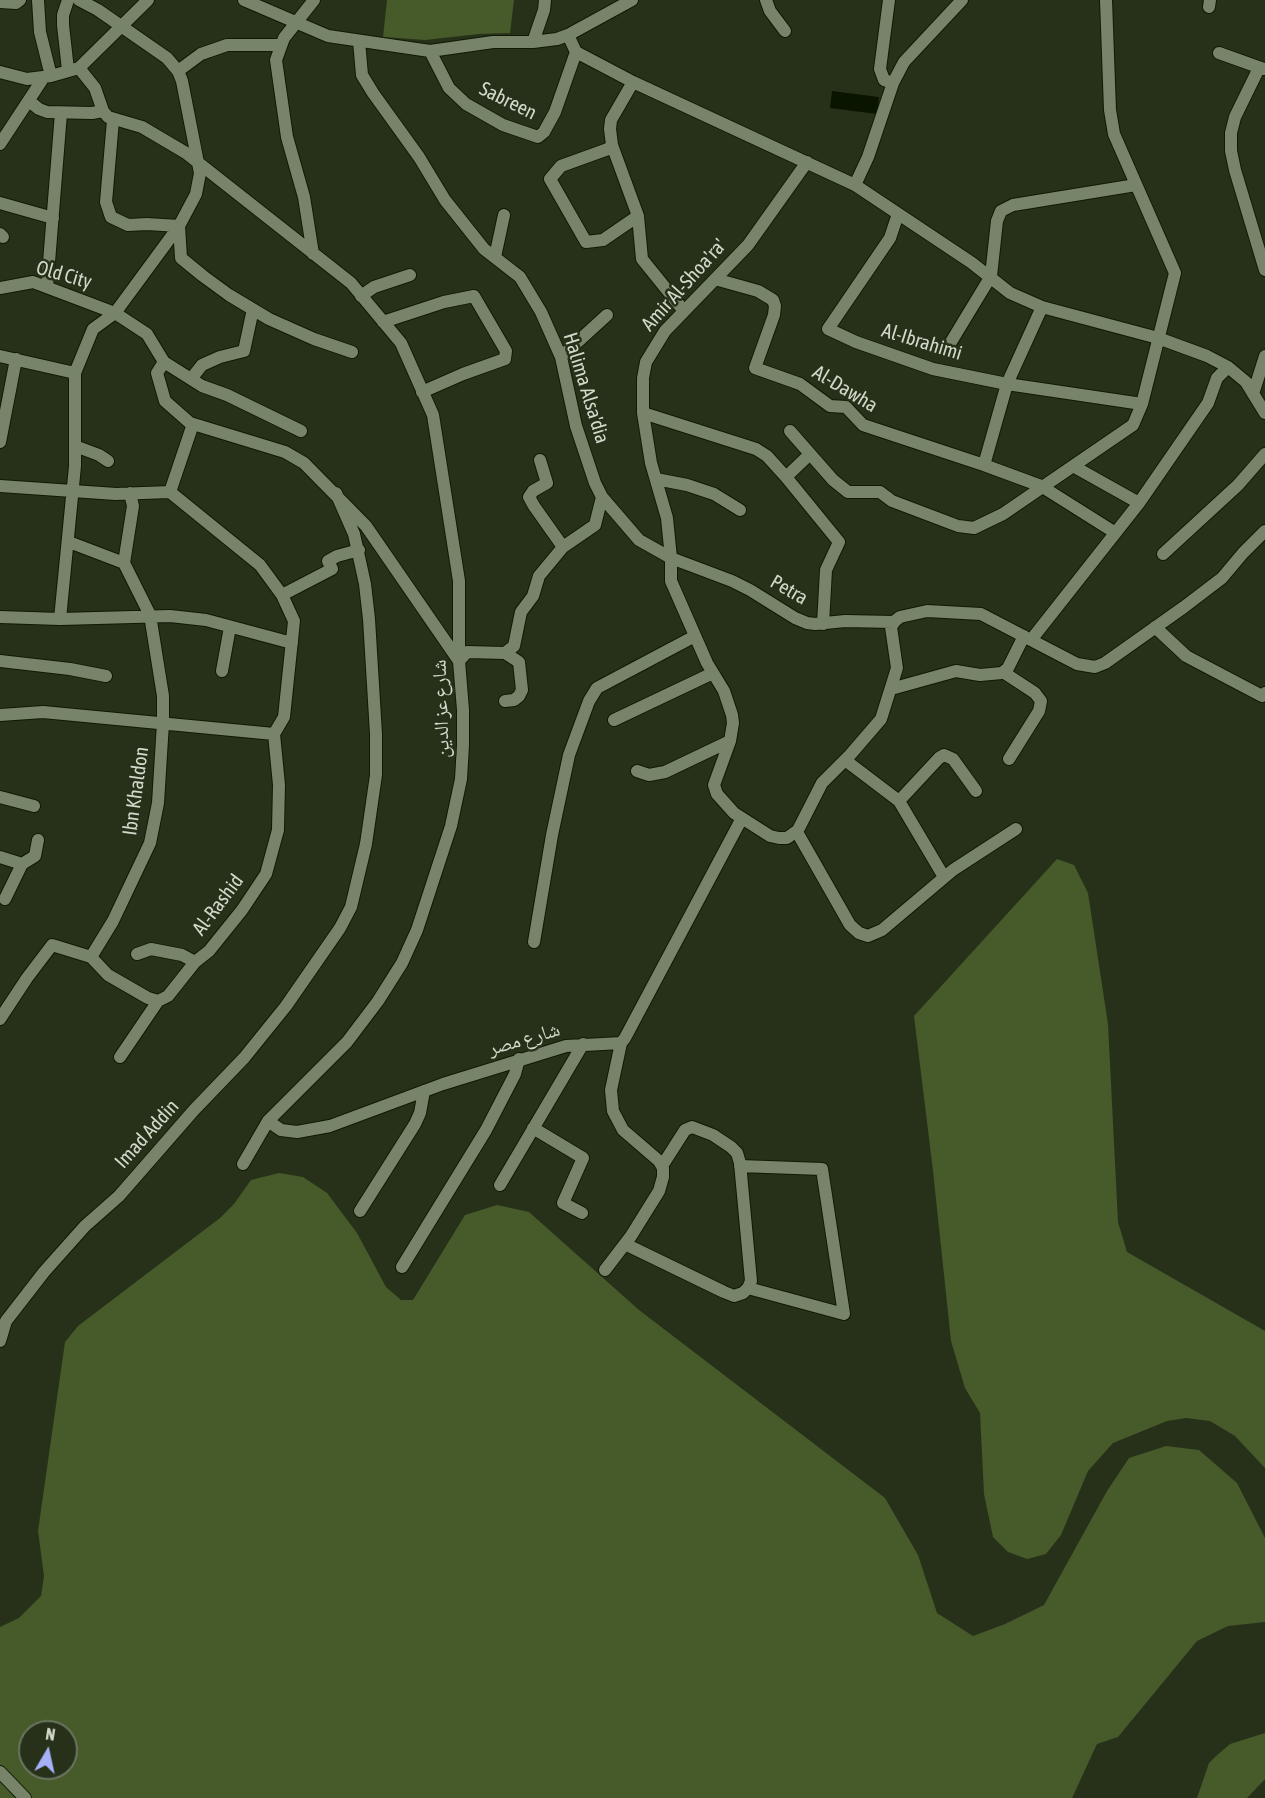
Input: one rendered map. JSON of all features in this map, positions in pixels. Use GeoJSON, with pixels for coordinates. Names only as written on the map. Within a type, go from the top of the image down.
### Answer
{"type":"FeatureCollection","features":[{"type":"Feature","properties":{"kind":"street"},"geometry":{"type":"LineString","coordinates":[[0,2],[16,3],[20,0]]}},
{"type":"Feature","properties":{"kind":"street"},"geometry":{"type":"LineString","coordinates":[[0,144],[48,77],[40,32],[38,0]]}},
{"type":"Feature","properties":{"kind":"street"},"geometry":{"type":"LineString","coordinates":[[68,0],[63,15],[63,25],[73,69],[95,88],[103,111],[113,120],[106,202],[111,217],[128,225],[179,226]]}},
{"type":"Feature","properties":{"kind":"street"},"geometry":{"type":"LineString","coordinates":[[60,619],[73,491],[75,373],[93,329],[116,313],[179,226],[198,187],[200,166],[178,71],[167,58],[98,10],[79,0]]}},
{"type":"Feature","properties":{"kind":"street"},"geometry":{"type":"LineString","coordinates":[[0,72],[27,79],[48,77],[73,69],[121,28],[148,0]]}},
{"type":"Feature","properties":{"kind":"street"},"geometry":{"type":"LineString","coordinates":[[244,0],[328,36],[430,51],[493,42],[533,42],[556,39],[568,35],[632,0]]}},
{"type":"Feature","properties":{"kind":"street"},"geometry":{"type":"LineString","coordinates":[[313,254],[304,197],[285,122],[276,60],[280,45],[314,0]]}},
{"type":"Feature","properties":{"kind":"street"},"geometry":{"type":"LineString","coordinates":[[533,42],[545,0]]}},
{"type":"Feature","properties":{"kind":"street"},"geometry":{"type":"LineString","coordinates":[[766,0],[770,11],[785,31]]}},
{"type":"Feature","properties":{"kind":"street"},"geometry":{"type":"LineString","coordinates":[[890,0],[880,69],[884,80],[893,83]]}},
{"type":"Feature","properties":{"kind":"street"},"geometry":{"type":"LineString","coordinates":[[855,185],[868,157],[893,83],[904,62],[962,0]]}},
{"type":"Feature","properties":{"kind":"street"},"geometry":{"type":"LineString","coordinates":[[790,431],[834,480],[848,492],[880,492],[892,501],[967,528],[982,525],[1133,425],[1142,404],[1175,273],[1114,134],[1110,110],[1106,0]]}},
{"type":"Feature","properties":{"kind":"street"},"geometry":{"type":"LineString","coordinates":[[568,35],[576,52],[855,185],[991,276],[1010,293],[1042,307],[1158,338],[1228,367],[1239,375],[1265,413]]}},
{"type":"Feature","properties":{"kind":"street","name":"Halima Alsa'dia"},"geometry":{"type":"LineString","coordinates":[[359,41],[363,79],[419,157],[445,200],[484,249],[520,277],[540,312],[561,357],[576,426],[602,497],[639,540],[671,558]]}},
{"type":"Feature","properties":{"kind":"street"},"geometry":{"type":"LineString","coordinates":[[178,71],[201,54],[227,45],[280,45]]}},
{"type":"Feature","properties":{"kind":"street","name":"Sabreen"},"geometry":{"type":"LineString","coordinates":[[430,51],[449,88],[466,104],[503,125],[538,137],[544,132],[555,112],[576,52]]}},
{"type":"Feature","properties":{"kind":"street"},"geometry":{"type":"LineString","coordinates":[[1219,53],[1262,69],[1235,117],[1231,133],[1231,152],[1265,270]]}},
{"type":"Feature","properties":{"kind":"street"},"geometry":{"type":"LineString","coordinates":[[633,81],[611,120],[612,145],[638,216],[640,252],[644,264],[684,311]]}},
{"type":"Feature","properties":{"kind":"street"},"geometry":{"type":"LineString","coordinates":[[29,101],[42,111],[61,113],[103,111]]}},
{"type":"Feature","properties":{"kind":"street"},"geometry":{"type":"LineString","coordinates":[[47,287],[61,113]]}},
{"type":"Feature","properties":{"kind":"street","name":"شارع عز الدين"},"geometry":{"type":"LineString","coordinates":[[113,120],[142,127],[186,153],[351,283],[401,343],[434,415],[459,581],[459,661],[463,710],[461,779],[451,826],[417,930],[402,963],[378,1001],[347,1042],[268,1121],[243,1164]]}},
{"type":"Feature","properties":{"kind":"street"},"geometry":{"type":"LineString","coordinates":[[612,145],[608,149],[561,166],[550,179],[586,242],[603,240],[638,216]]}},
{"type":"Feature","properties":{"kind":"street","name":"Amir Al-Shoa'ra'"},"geometry":{"type":"LineString","coordinates":[[742,818],[734,813],[715,789],[715,779],[730,741],[733,723],[730,704],[695,636],[671,581],[668,518],[651,463],[643,413],[643,378],[646,363],[665,332],[748,245],[807,162]]}},
{"type":"Feature","properties":{"kind":"street"},"geometry":{"type":"LineString","coordinates":[[951,342],[991,276],[997,221],[1001,211],[1006,207],[1136,185]]}},
{"type":"Feature","properties":{"kind":"street"},"geometry":{"type":"LineString","coordinates":[[0,203],[53,218]]}},
{"type":"Feature","properties":{"kind":"street"},"geometry":{"type":"LineString","coordinates":[[495,257],[504,214]]}},
{"type":"Feature","properties":{"kind":"street","name":"Al-Ibrahimi"},"geometry":{"type":"LineString","coordinates":[[898,214],[890,238],[828,329],[856,342],[933,369],[1007,384],[1142,404]]}},
{"type":"Feature","properties":{"kind":"street"},"geometry":{"type":"LineString","coordinates":[[179,226],[181,258],[225,292],[252,309],[303,334],[352,352]]}},
{"type":"Feature","properties":{"kind":"street"},"geometry":{"type":"LineString","coordinates":[[362,296],[374,287],[410,275]]}},
{"type":"Feature","properties":{"kind":"street","name":"Al-Dawha"},"geometry":{"type":"LineString","coordinates":[[716,279],[758,291],[773,300],[774,315],[755,368],[800,384],[830,406],[846,407],[863,425],[1041,486],[1114,532]]}},
{"type":"Feature","properties":{"kind":"street","name":"Old City"},"geometry":{"type":"LineString","coordinates":[[0,288],[30,282],[116,313],[148,334],[164,362]]}},
{"type":"Feature","properties":{"kind":"street"},"geometry":{"type":"LineString","coordinates":[[383,322],[444,302],[474,296],[506,351],[505,359],[422,392]]}},
{"type":"Feature","properties":{"kind":"street"},"geometry":{"type":"LineString","coordinates":[[984,465],[1007,384],[1042,307]]}},
{"type":"Feature","properties":{"kind":"street"},"geometry":{"type":"LineString","coordinates":[[191,380],[202,365],[220,357],[244,351],[252,309]]}},
{"type":"Feature","properties":{"kind":"street"},"geometry":{"type":"LineString","coordinates":[[561,357],[607,315]]}},
{"type":"Feature","properties":{"kind":"street"},"geometry":{"type":"LineString","coordinates":[[0,356],[75,373]]}},
{"type":"Feature","properties":{"kind":"street"},"geometry":{"type":"LineString","coordinates":[[0,441],[3,408],[16,359]]}},
{"type":"Feature","properties":{"kind":"street"},"geometry":{"type":"LineString","coordinates":[[1253,394],[1264,359]]}},
{"type":"Feature","properties":{"kind":"street"},"geometry":{"type":"LineString","coordinates":[[301,431],[227,394],[208,389],[164,362],[157,373],[164,400],[193,424],[285,452],[304,462],[366,526],[459,661],[469,651],[505,653],[519,662],[522,690],[514,700],[505,701]]}},
{"type":"Feature","properties":{"kind":"street"},"geometry":{"type":"LineString","coordinates":[[891,689],[956,671],[995,675],[1008,668],[1028,638],[1139,503],[1208,403],[1217,378],[1228,367]]}},
{"type":"Feature","properties":{"kind":"street"},"geometry":{"type":"LineString","coordinates":[[643,413],[756,448],[767,456],[786,477],[839,542],[826,570],[823,624]]}},
{"type":"Feature","properties":{"kind":"street"},"geometry":{"type":"LineString","coordinates":[[170,492],[193,424]]}},
{"type":"Feature","properties":{"kind":"street"},"geometry":{"type":"LineString","coordinates":[[75,446],[108,461]]}},
{"type":"Feature","properties":{"kind":"street"},"geometry":{"type":"LineString","coordinates":[[786,477],[810,454]]}},
{"type":"Feature","properties":{"kind":"street"},"geometry":{"type":"LineString","coordinates":[[1163,554],[1238,485],[1265,454]]}},
{"type":"Feature","properties":{"kind":"street"},"geometry":{"type":"LineString","coordinates":[[540,460],[547,483],[533,491],[530,497],[534,507],[563,547]]}},
{"type":"Feature","properties":{"kind":"street"},"geometry":{"type":"LineString","coordinates":[[1073,466],[1139,503]]}},
{"type":"Feature","properties":{"kind":"street"},"geometry":{"type":"LineString","coordinates":[[656,478],[714,494],[740,510]]}},
{"type":"Feature","properties":{"kind":"street"},"geometry":{"type":"LineString","coordinates":[[0,486],[130,494],[170,492],[260,565],[282,595],[294,621],[284,717],[274,734],[43,712],[0,715]]}},
{"type":"Feature","properties":{"kind":"street","name":"Imad Addin"},"geometry":{"type":"LineString","coordinates":[[0,1341],[6,1321],[44,1272],[85,1226],[119,1196],[194,1110],[244,1058],[286,1006],[346,917],[356,893],[376,775],[376,734],[369,619],[359,550],[336,493]]}},
{"type":"Feature","properties":{"kind":"street"},"geometry":{"type":"LineString","coordinates":[[69,542],[124,563],[133,506],[130,494]]}},
{"type":"Feature","properties":{"kind":"street"},"geometry":{"type":"LineString","coordinates":[[505,653],[514,646],[521,612],[533,596],[539,576],[563,547],[595,525],[602,497]]}},
{"type":"Feature","properties":{"kind":"street"},"geometry":{"type":"LineString","coordinates":[[1265,531],[1222,578],[1155,627],[1186,656],[1262,696],[1265,693]]}},
{"type":"Feature","properties":{"kind":"street"},"geometry":{"type":"LineString","coordinates":[[282,595],[332,569],[328,561],[359,550]]}},
{"type":"Feature","properties":{"kind":"street","name":"Petra"},"geometry":{"type":"LineString","coordinates":[[671,558],[732,581],[807,623],[894,622],[912,613],[972,612],[992,618],[1077,664],[1095,667],[1105,663],[1155,627]]}},
{"type":"Feature","properties":{"kind":"street","name":"Ibn Khaldon"},"geometry":{"type":"LineString","coordinates":[[91,957],[113,921],[150,843],[158,803],[163,696],[150,616],[124,563]]}},
{"type":"Feature","properties":{"kind":"street"},"geometry":{"type":"LineString","coordinates":[[0,617],[60,619],[170,616],[206,620],[292,644]]}},
{"type":"Feature","properties":{"kind":"street"},"geometry":{"type":"LineString","coordinates":[[662,1166],[623,1130],[613,1111],[611,1090],[621,1043],[742,818],[770,836],[787,838],[797,832],[822,783],[881,719],[897,669],[891,632],[894,622]]}},
{"type":"Feature","properties":{"kind":"street"},"geometry":{"type":"LineString","coordinates":[[222,671],[230,627]]}},
{"type":"Feature","properties":{"kind":"street"},"geometry":{"type":"LineString","coordinates":[[534,942],[552,835],[569,755],[589,701],[597,688],[695,636]]}},
{"type":"Feature","properties":{"kind":"street"},"geometry":{"type":"LineString","coordinates":[[0,661],[70,669],[106,676]]}},
{"type":"Feature","properties":{"kind":"street"},"geometry":{"type":"LineString","coordinates":[[1003,672],[1035,693],[1041,701],[1039,711],[1009,759]]}},
{"type":"Feature","properties":{"kind":"street"},"geometry":{"type":"LineString","coordinates":[[614,720],[713,673]]}},
{"type":"Feature","properties":{"kind":"street","name":"Al-Rashid"},"geometry":{"type":"LineString","coordinates":[[120,1057],[158,1001],[168,996],[195,962],[208,951],[242,910],[266,874],[278,830],[279,784],[274,734]]}},
{"type":"Feature","properties":{"kind":"street"},"geometry":{"type":"LineString","coordinates":[[637,771],[649,775],[665,772],[730,741]]}},
{"type":"Feature","properties":{"kind":"street"},"geometry":{"type":"LineString","coordinates":[[898,801],[944,755],[953,759],[976,792]]}},
{"type":"Feature","properties":{"kind":"street"},"geometry":{"type":"LineString","coordinates":[[845,760],[898,801],[944,877]]}},
{"type":"Feature","properties":{"kind":"street"},"geometry":{"type":"LineString","coordinates":[[0,797],[33,806]]}},
{"type":"Feature","properties":{"kind":"street"},"geometry":{"type":"LineString","coordinates":[[797,832],[850,925],[864,935],[871,935],[882,930],[944,877],[1016,830]]}},
{"type":"Feature","properties":{"kind":"street"},"geometry":{"type":"LineString","coordinates":[[5,899],[22,864],[35,856],[38,840]]}},
{"type":"Feature","properties":{"kind":"street"},"geometry":{"type":"LineString","coordinates":[[0,857],[22,864]]}},
{"type":"Feature","properties":{"kind":"street"},"geometry":{"type":"LineString","coordinates":[[0,1019],[52,945],[91,957],[108,975],[158,1001]]}},
{"type":"Feature","properties":{"kind":"street"},"geometry":{"type":"LineString","coordinates":[[137,954],[152,949],[182,955],[195,962]]}},
{"type":"Feature","properties":{"kind":"street","name":"شارع مصر"},"geometry":{"type":"LineString","coordinates":[[268,1121],[281,1130],[310,1131],[519,1059],[566,1046],[621,1043]]}},
{"type":"Feature","properties":{"kind":"street"},"geometry":{"type":"LineString","coordinates":[[500,1185],[583,1044]]}},
{"type":"Feature","properties":{"kind":"street"},"geometry":{"type":"LineString","coordinates":[[402,1267],[486,1130],[515,1074],[519,1059]]}},
{"type":"Feature","properties":{"kind":"street"},"geometry":{"type":"LineString","coordinates":[[360,1211],[415,1124],[420,1113],[424,1091]]}},
{"type":"Feature","properties":{"kind":"street"},"geometry":{"type":"LineString","coordinates":[[605,1270],[625,1244],[659,1191],[663,1177],[662,1166],[685,1130],[692,1127],[713,1135],[737,1153],[751,1281],[743,1293],[734,1296],[724,1292],[625,1244]]}},
{"type":"Feature","properties":{"kind":"street"},"geometry":{"type":"LineString","coordinates":[[533,1128],[583,1158],[563,1203],[582,1213]]}},
{"type":"Feature","properties":{"kind":"street"},"geometry":{"type":"LineString","coordinates":[[740,1166],[822,1169],[844,1314],[748,1288]]}},
{"type":"Feature","properties":{"kind":"street"},"geometry":{"type":"LineString","coordinates":[[0,1772],[25,1798]]}},
{"type":"Feature","properties":{"kind":"green space"},"geometry":{"type":"Polygon","coordinates":[[[387,0],[514,0],[510,33],[425,40],[383,37],[387,0]]]}},
{"type":"Feature","properties":{"kind":"green space"},"geometry":{"type":"Polygon","coordinates":[[[1057,859],[1074,865],[1088,893],[1108,1024],[1118,1222],[1127,1252],[1265,1331],[1265,1468],[1235,1436],[1210,1421],[1186,1418],[1167,1421],[1113,1443],[1088,1471],[1061,1535],[1046,1554],[1027,1559],[1008,1552],[993,1537],[984,1494],[980,1413],[965,1388],[951,1341],[914,1016],[1057,859]]]}},
{"type":"Feature","properties":{"kind":"green space"},"geometry":{"type":"Polygon","coordinates":[[[279,1173],[303,1177],[327,1193],[357,1233],[386,1287],[401,1300],[413,1300],[465,1215],[497,1205],[529,1212],[639,1310],[885,1498],[918,1555],[937,1613],[973,1636],[1005,1624],[1044,1605],[1107,1491],[1129,1458],[1166,1446],[1199,1450],[1237,1483],[1265,1538],[1265,1622],[1228,1626],[1197,1641],[1118,1737],[1097,1744],[1072,1798],[0,1798],[0,1627],[19,1618],[41,1596],[44,1576],[38,1531],[65,1342],[78,1326],[220,1218],[234,1204],[251,1180],[279,1173]]]}},
{"type":"Feature","properties":{"kind":"green space"},"geometry":{"type":"Polygon","coordinates":[[[1265,1733],[1265,1779],[1247,1798],[1197,1798],[1209,1763],[1215,1757],[1230,1744],[1265,1733]]]}},
{"type":"Feature","properties":{"kind":"shaded area"},"geometry":{"type":"Polygon","coordinates":[[[832,91],[879,97],[877,114],[830,108],[832,91]]]}}]}
